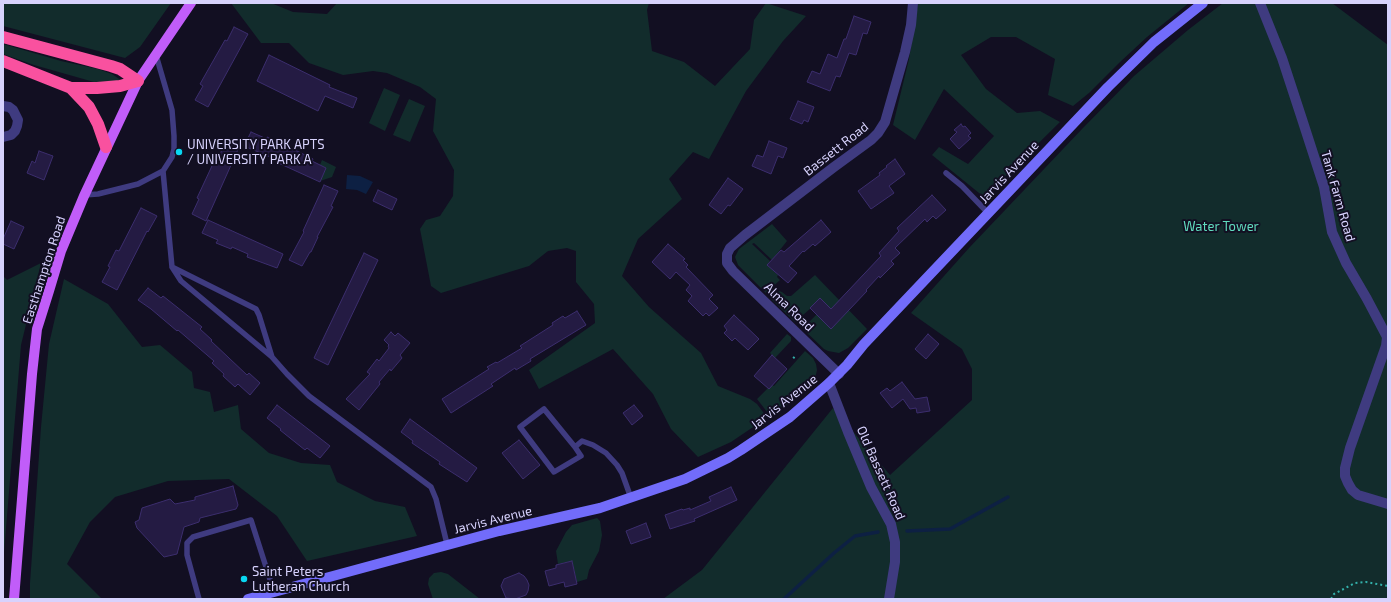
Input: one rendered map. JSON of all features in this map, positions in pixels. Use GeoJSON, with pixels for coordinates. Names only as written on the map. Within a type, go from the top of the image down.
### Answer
{"type":"FeatureCollection","features":[{"type":"Feature","properties":{"kind":"highway"},"geometry":{"type":"LineString","coordinates":[[3,37],[111,66],[120,69],[138,81]]}},
{"type":"Feature","properties":{"kind":"highway"},"geometry":{"type":"LineString","coordinates":[[3,60],[71,88],[120,86],[138,81]]}},
{"type":"Feature","properties":{"kind":"highway"},"geometry":{"type":"LineString","coordinates":[[71,88],[89,107],[98,124],[106,147]]}},
{"type":"Feature","properties":{"kind":"main road","name":"Easthampton Road"},"geometry":{"type":"LineString","coordinates":[[14,599],[37,329],[61,251],[106,147],[138,81],[191,3]]}},
{"type":"Feature","properties":{"kind":"street","name":"Bassett Road"},"geometry":{"type":"LineString","coordinates":[[726,257],[728,251],[736,243],[871,140],[878,133],[885,122],[905,52],[911,25],[913,3]]}},
{"type":"Feature","properties":{"kind":"street","name":"Jarvis Avenue"},"geometry":{"type":"LineString","coordinates":[[248,599],[447,544],[593,509],[631,498],[685,479],[728,458],[779,425],[839,374],[864,344],[1123,71],[1154,42],[1203,3]]}},
{"type":"Feature","properties":{"kind":"street","name":"Tank Farm Road"},"geometry":{"type":"LineString","coordinates":[[1260,3],[1282,58],[1304,123],[1324,187],[1332,232],[1346,263],[1387,337],[1386,346],[1350,448],[1345,468],[1345,476],[1352,490],[1358,495],[1388,504]]}},
{"type":"Feature","properties":{"kind":"street"},"geometry":{"type":"LineString","coordinates":[[3,106],[9,107],[13,110],[18,120],[15,131],[4,140]]}},
{"type":"Feature","properties":{"kind":"street","name":"Alma Road"},"geometry":{"type":"LineString","coordinates":[[726,257],[727,263],[733,271],[839,374]]}},
{"type":"Feature","properties":{"kind":"street","name":"Old Bassett Road"},"geometry":{"type":"LineString","coordinates":[[829,383],[872,487],[891,524],[895,542],[895,562],[889,599]]}},
{"type":"Feature","properties":{"kind":"lane"},"geometry":{"type":"LineString","coordinates":[[84,196],[138,184],[163,171],[172,157],[174,149],[174,136],[172,110],[156,54]]}},
{"type":"Feature","properties":{"kind":"lane"},"geometry":{"type":"LineString","coordinates":[[163,171],[172,267],[181,281],[272,357],[286,374],[308,396],[431,488],[436,499],[447,544]]}},
{"type":"Feature","properties":{"kind":"lane"},"geometry":{"type":"LineString","coordinates":[[946,172],[988,213]]}},
{"type":"Feature","properties":{"kind":"lane"},"geometry":{"type":"LineString","coordinates":[[172,267],[256,309],[272,357]]}},
{"type":"Feature","properties":{"kind":"lane"},"geometry":{"type":"LineString","coordinates":[[544,409],[575,447],[581,456],[554,472],[520,427],[544,409]]}},
{"type":"Feature","properties":{"kind":"lane"},"geometry":{"type":"LineString","coordinates":[[575,447],[582,441],[593,445],[606,453],[622,473],[631,498]]}},
{"type":"Feature","properties":{"kind":"lane"},"geometry":{"type":"LineString","coordinates":[[199,599],[187,555],[187,543],[193,537],[251,520],[274,592]]}},
{"type":"Feature","properties":{"kind":"path"},"geometry":{"type":"LineString","coordinates":[[1331,599],[1334,594],[1355,583],[1366,582],[1388,586]]}},
{"type":"Feature","properties":{"kind":"green space"},"geometry":{"type":"Polygon","coordinates":[[[3,3],[171,3],[140,47],[125,58],[3,26],[3,3]]]}},
{"type":"Feature","properties":{"kind":"green space"},"geometry":{"type":"Polygon","coordinates":[[[231,3],[271,3],[293,12],[327,14],[337,3],[649,3],[647,10],[652,51],[684,62],[715,86],[750,49],[754,20],[766,3],[806,16],[783,41],[746,91],[709,159],[693,152],[669,179],[682,199],[638,239],[622,276],[649,307],[701,353],[718,386],[750,399],[757,404],[766,416],[765,419],[731,442],[698,457],[671,429],[653,394],[613,349],[539,389],[529,370],[595,323],[594,304],[576,282],[576,251],[567,248],[548,251],[529,266],[441,293],[431,286],[420,229],[426,220],[440,216],[453,196],[454,170],[433,131],[436,99],[420,87],[387,73],[373,71],[343,75],[309,63],[289,43],[261,43],[231,3]]]}},
{"type":"Feature","properties":{"kind":"green space"},"geometry":{"type":"Polygon","coordinates":[[[918,3],[1189,3],[1147,37],[1089,93],[1073,106],[1048,95],[1055,59],[1016,37],[991,37],[961,55],[986,89],[1017,113],[1040,111],[1060,122],[984,197],[932,155],[939,147],[968,164],[994,136],[944,89],[915,140],[893,125],[909,59],[918,3]]]}},
{"type":"Feature","properties":{"kind":"green space","name":"Water Tower"},"geometry":{"type":"Polygon","coordinates":[[[1223,3],[1332,3],[1388,45],[1388,599],[663,599],[702,570],[833,408],[890,475],[972,400],[972,369],[962,349],[911,313],[969,248],[1134,76],[1188,30],[1223,3]]]}},
{"type":"Feature","properties":{"kind":"green space"},"geometry":{"type":"Polygon","coordinates":[[[3,44],[61,61],[98,69],[112,74],[122,81],[94,82],[34,65],[3,54],[3,44]]]}},
{"type":"Feature","properties":{"kind":"green space"},"geometry":{"type":"Polygon","coordinates":[[[384,88],[400,95],[385,131],[369,123],[384,88]]]}},
{"type":"Feature","properties":{"kind":"green space"},"geometry":{"type":"Polygon","coordinates":[[[409,99],[425,106],[410,142],[393,135],[409,99]]]}},
{"type":"Feature","properties":{"kind":"green space"},"geometry":{"type":"Polygon","coordinates":[[[322,160],[336,167],[332,177],[320,181],[326,168],[320,165],[322,160]]]}},
{"type":"Feature","properties":{"kind":"green space"},"geometry":{"type":"Polygon","coordinates":[[[772,224],[787,241],[772,260],[754,243],[752,244],[770,261],[767,265],[778,275],[777,277],[780,280],[766,293],[738,265],[735,257],[739,249],[772,224]]]}},
{"type":"Feature","properties":{"kind":"green space"},"geometry":{"type":"Polygon","coordinates":[[[41,263],[21,345],[3,565],[3,276],[7,280],[41,263]]]}},
{"type":"Feature","properties":{"kind":"green space"},"geometry":{"type":"Polygon","coordinates":[[[815,275],[867,329],[848,348],[839,353],[824,349],[804,330],[804,327],[817,314],[831,328],[846,313],[837,304],[831,309],[820,298],[795,322],[772,300],[771,297],[779,291],[787,296],[791,296],[815,275]]]}},
{"type":"Feature","properties":{"kind":"green space"},"geometry":{"type":"Polygon","coordinates":[[[64,279],[108,304],[142,347],[160,345],[192,372],[194,388],[210,392],[214,412],[238,405],[241,429],[269,453],[301,463],[330,465],[337,482],[375,501],[405,507],[417,536],[307,561],[277,516],[229,479],[168,481],[115,497],[90,522],[67,564],[102,599],[30,599],[41,427],[49,344],[64,279]]]}},
{"type":"Feature","properties":{"kind":"green space"},"geometry":{"type":"Polygon","coordinates":[[[787,334],[791,337],[791,341],[775,358],[770,353],[787,334]]]}},
{"type":"Feature","properties":{"kind":"green space"},"geometry":{"type":"Polygon","coordinates":[[[805,351],[813,358],[816,364],[817,370],[815,379],[791,402],[771,417],[757,399],[768,388],[772,385],[774,386],[805,351]]]}},
{"type":"Feature","properties":{"kind":"green space"},"geometry":{"type":"Polygon","coordinates":[[[597,518],[600,521],[602,535],[599,551],[589,570],[587,579],[577,582],[572,561],[558,564],[556,551],[566,532],[572,525],[597,518]]]}},
{"type":"Feature","properties":{"kind":"green space"},"geometry":{"type":"Polygon","coordinates":[[[441,572],[448,574],[480,599],[433,599],[428,584],[429,578],[434,573],[441,572]]]}},
{"type":"Feature","properties":{"kind":"water"},"geometry":{"type":"Polygon","coordinates":[[[347,175],[360,176],[373,182],[366,194],[357,190],[346,189],[347,175]]]}},
{"type":"Feature","properties":{"kind":"building"},"geometry":{"type":"Polygon","coordinates":[[[854,16],[871,22],[867,34],[863,33],[856,55],[849,53],[840,77],[836,76],[830,91],[807,82],[812,71],[820,74],[828,54],[837,58],[844,39],[846,39],[854,16]]]}},
{"type":"Feature","properties":{"kind":"building"},"geometry":{"type":"Polygon","coordinates":[[[234,27],[248,34],[208,107],[195,100],[203,86],[200,84],[234,27]]]}},
{"type":"Feature","properties":{"kind":"building"},"geometry":{"type":"Polygon","coordinates":[[[269,55],[330,85],[329,87],[357,98],[353,108],[325,96],[318,111],[257,81],[269,55]]]}},
{"type":"Feature","properties":{"kind":"building"},"geometry":{"type":"Polygon","coordinates":[[[798,101],[814,107],[808,122],[804,120],[802,124],[790,119],[798,101]]]}},
{"type":"Feature","properties":{"kind":"building"},"geometry":{"type":"Polygon","coordinates":[[[961,124],[971,133],[968,136],[971,138],[959,149],[950,139],[957,132],[954,130],[961,124]]]}},
{"type":"Feature","properties":{"kind":"building"},"geometry":{"type":"Polygon","coordinates":[[[251,132],[283,144],[313,159],[312,161],[326,168],[320,182],[274,161],[275,159],[244,146],[251,132]]]}},
{"type":"Feature","properties":{"kind":"building"},"geometry":{"type":"Polygon","coordinates":[[[227,139],[240,145],[206,221],[192,214],[199,199],[197,198],[218,153],[220,154],[227,139]]]}},
{"type":"Feature","properties":{"kind":"building"},"geometry":{"type":"Polygon","coordinates":[[[769,141],[787,148],[783,158],[778,156],[771,174],[752,166],[757,155],[763,157],[769,141]]]}},
{"type":"Feature","properties":{"kind":"building"},"geometry":{"type":"Polygon","coordinates":[[[39,151],[53,156],[44,180],[27,173],[32,161],[35,163],[39,151]]]}},
{"type":"Feature","properties":{"kind":"building"},"geometry":{"type":"Polygon","coordinates":[[[895,159],[905,174],[889,186],[894,193],[871,209],[858,191],[880,175],[879,173],[895,159]]]}},
{"type":"Feature","properties":{"kind":"building"},"geometry":{"type":"Polygon","coordinates":[[[728,178],[743,189],[730,206],[728,205],[721,214],[709,205],[728,178]]]}},
{"type":"Feature","properties":{"kind":"building"},"geometry":{"type":"Polygon","coordinates":[[[324,185],[338,191],[331,206],[333,207],[311,252],[302,266],[289,260],[304,232],[303,231],[324,185]]]}},
{"type":"Feature","properties":{"kind":"building"},"geometry":{"type":"Polygon","coordinates":[[[378,190],[397,199],[392,210],[373,201],[378,190]]]}},
{"type":"Feature","properties":{"kind":"building"},"geometry":{"type":"Polygon","coordinates":[[[932,195],[946,210],[936,219],[933,216],[927,222],[925,219],[895,248],[900,253],[891,261],[894,264],[880,278],[879,276],[831,329],[810,308],[820,298],[831,309],[881,256],[879,253],[899,231],[897,228],[932,195]]]}},
{"type":"Feature","properties":{"kind":"building"},"geometry":{"type":"Polygon","coordinates":[[[141,208],[157,216],[148,232],[147,231],[117,290],[102,282],[110,267],[108,266],[116,250],[119,251],[141,208]]]}},
{"type":"Feature","properties":{"kind":"building"},"geometry":{"type":"Polygon","coordinates":[[[208,220],[283,254],[277,268],[247,257],[248,254],[232,247],[231,249],[216,243],[218,240],[202,233],[208,220]]]}},
{"type":"Feature","properties":{"kind":"building"},"geometry":{"type":"Polygon","coordinates":[[[821,220],[831,232],[815,246],[813,244],[804,252],[803,251],[789,266],[797,273],[788,283],[767,265],[781,250],[784,252],[821,220]]]}},
{"type":"Feature","properties":{"kind":"building"},"geometry":{"type":"Polygon","coordinates":[[[11,221],[24,227],[14,249],[3,244],[3,239],[11,221]]]}},
{"type":"Feature","properties":{"kind":"building"},"geometry":{"type":"Polygon","coordinates":[[[668,244],[685,259],[683,260],[688,265],[686,267],[713,295],[709,299],[718,308],[709,316],[706,313],[703,316],[688,301],[692,296],[686,290],[690,285],[676,272],[670,279],[652,262],[668,244]]]}},
{"type":"Feature","properties":{"kind":"building"},"geometry":{"type":"Polygon","coordinates":[[[364,253],[378,260],[328,365],[314,358],[364,253]]]}},
{"type":"Feature","properties":{"kind":"building"},"geometry":{"type":"Polygon","coordinates":[[[148,288],[161,298],[163,296],[202,327],[200,329],[212,340],[211,341],[247,375],[249,373],[260,383],[250,395],[238,384],[235,387],[212,363],[214,361],[178,330],[177,331],[138,300],[148,288]]]}},
{"type":"Feature","properties":{"kind":"building"},"geometry":{"type":"Polygon","coordinates":[[[577,311],[586,325],[530,359],[531,361],[516,370],[515,368],[491,384],[493,386],[451,413],[442,399],[489,369],[487,367],[496,362],[497,363],[522,348],[520,346],[553,325],[552,323],[563,316],[565,318],[577,311]]]}},
{"type":"Feature","properties":{"kind":"building"},"geometry":{"type":"Polygon","coordinates":[[[734,315],[759,339],[748,350],[735,338],[732,341],[724,333],[727,330],[724,326],[734,315]]]}},
{"type":"Feature","properties":{"kind":"building"},"geometry":{"type":"Polygon","coordinates":[[[391,332],[395,336],[398,333],[410,343],[400,355],[402,358],[379,382],[380,384],[359,410],[346,399],[370,374],[367,372],[377,359],[379,361],[389,348],[389,345],[384,340],[391,332]]]}},
{"type":"Feature","properties":{"kind":"building"},"geometry":{"type":"Polygon","coordinates":[[[928,334],[939,344],[926,359],[915,349],[928,334]]]}},
{"type":"Feature","properties":{"kind":"building"},"geometry":{"type":"Polygon","coordinates":[[[772,355],[787,369],[769,389],[754,376],[772,355]]]}},
{"type":"Feature","properties":{"kind":"building"},"geometry":{"type":"Polygon","coordinates":[[[902,382],[915,399],[927,397],[930,411],[917,413],[916,408],[910,409],[903,399],[892,408],[880,393],[887,388],[890,391],[902,382]]]}},
{"type":"Feature","properties":{"kind":"building"},"geometry":{"type":"Polygon","coordinates":[[[277,405],[330,446],[320,458],[307,448],[305,450],[267,418],[277,405]]]}},
{"type":"Feature","properties":{"kind":"building"},"geometry":{"type":"Polygon","coordinates":[[[634,405],[643,416],[632,425],[623,413],[634,405]]]}},
{"type":"Feature","properties":{"kind":"building"},"geometry":{"type":"Polygon","coordinates":[[[410,419],[477,468],[467,482],[439,464],[440,462],[412,443],[413,441],[401,432],[410,419]]]}},
{"type":"Feature","properties":{"kind":"building"},"geometry":{"type":"Polygon","coordinates":[[[519,440],[540,465],[523,479],[502,453],[519,440]]]}},
{"type":"Feature","properties":{"kind":"building"},"geometry":{"type":"Polygon","coordinates":[[[233,486],[238,505],[236,509],[200,518],[199,522],[184,527],[177,554],[164,557],[137,528],[135,522],[139,520],[142,508],[170,499],[175,504],[195,500],[195,497],[233,486]]]}},
{"type":"Feature","properties":{"kind":"building"},"geometry":{"type":"Polygon","coordinates":[[[731,487],[737,500],[694,519],[695,521],[670,529],[665,515],[682,509],[690,508],[690,510],[711,501],[709,497],[731,487]]]}},
{"type":"Feature","properties":{"kind":"building"},"geometry":{"type":"Polygon","coordinates":[[[646,523],[651,537],[631,544],[626,531],[646,523]]]}},
{"type":"Feature","properties":{"kind":"building"},"geometry":{"type":"Polygon","coordinates":[[[572,561],[577,584],[565,587],[564,582],[549,586],[545,571],[556,568],[556,565],[572,561]]]}},
{"type":"Feature","properties":{"kind":"building"},"geometry":{"type":"Polygon","coordinates":[[[519,573],[524,576],[529,585],[526,595],[515,599],[506,598],[501,586],[504,579],[519,573]]]}},
{"type":"Feature","properties":{"kind":"waterway"},"geometry":{"type":"LineString","coordinates":[[907,531],[950,529],[1008,497]]}},
{"type":"Feature","properties":{"kind":"waterway"},"geometry":{"type":"LineString","coordinates":[[784,599],[834,553],[855,536],[878,532]]}},
{"type":"Feature","properties":{"kind":"place","name":"UNIVERSITY PARK APTS / UNIVERSITY PARK A"},"geometry":{"type":"Point","coordinates":[179,152]}},
{"type":"Feature","properties":{"kind":"place","name":"Saint Peters Lutheran Church"},"geometry":{"type":"Point","coordinates":[244,579]}}]}
